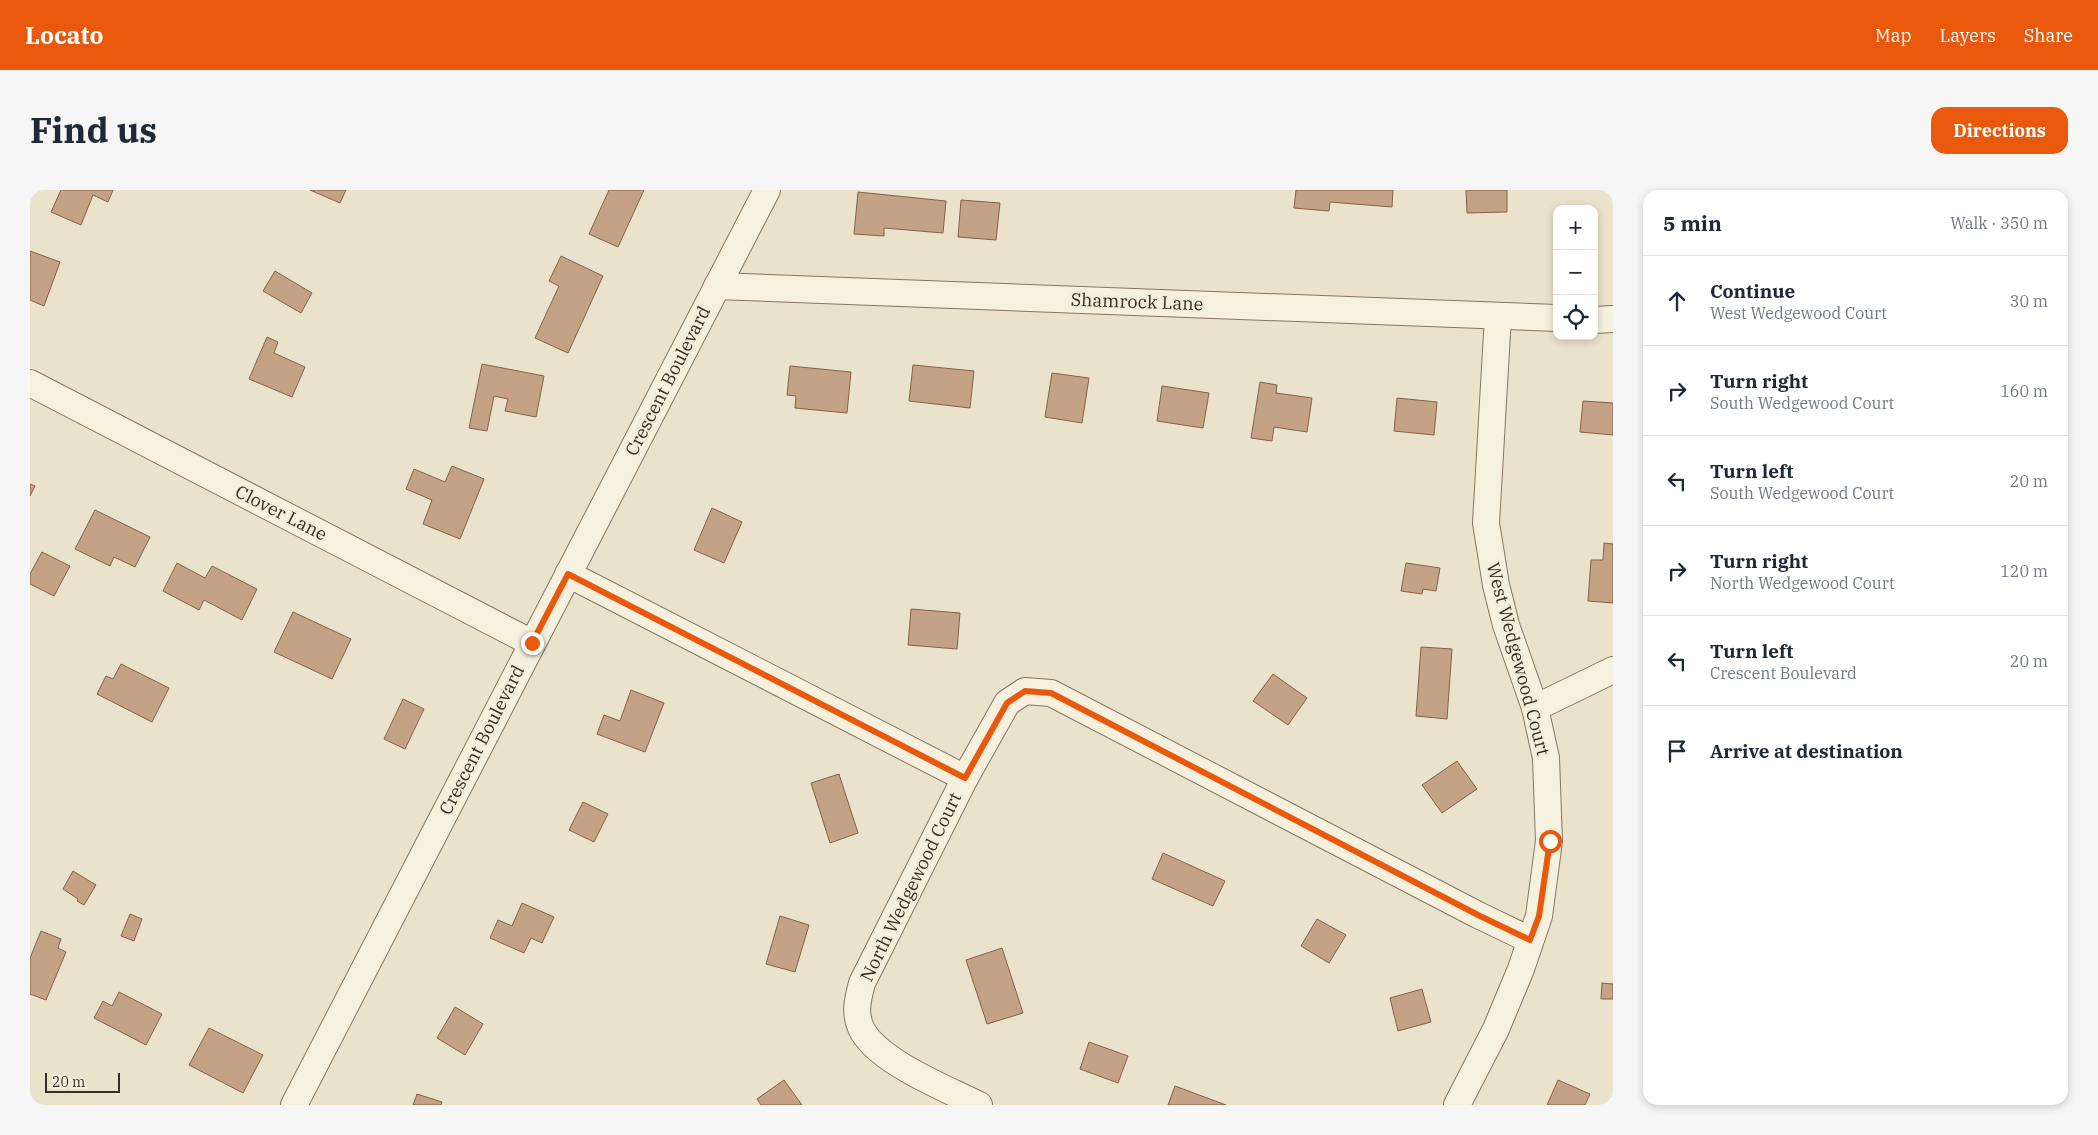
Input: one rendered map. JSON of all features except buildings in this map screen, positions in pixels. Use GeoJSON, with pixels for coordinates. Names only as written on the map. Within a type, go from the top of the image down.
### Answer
{"type":"FeatureCollection","features":[{"type":"Feature","properties":{"kind":"street","name":"Crescent Boulevard"},"geometry":{"type":"LineString","coordinates":[[294,1105],[767,190]]}},
{"type":"Feature","properties":{"kind":"street","name":"Shamrock Lane"},"geometry":{"type":"LineString","coordinates":[[717,286],[1553,318]]}},
{"type":"Feature","properties":{"kind":"street","name":"West Wedgewood Court"},"geometry":{"type":"LineString","coordinates":[[1457,1105],[1496,1029],[1539,916],[1550,841],[1546,758],[1535,708],[1504,617],[1496,585],[1486,523],[1498,316]]}},
{"type":"Feature","properties":{"kind":"street"},"geometry":{"type":"LineString","coordinates":[[1598,320],[1613,319]]}},
{"type":"Feature","properties":{"kind":"street","name":"Clover Lane"},"geometry":{"type":"LineString","coordinates":[[30,384],[532,643]]}},
{"type":"Feature","properties":{"kind":"street","name":"North Wedgewood Court"},"geometry":{"type":"LineString","coordinates":[[568,574],[965,778],[862,983],[857,1000],[857,1014],[861,1029],[889,1059],[979,1105]]}},
{"type":"Feature","properties":{"kind":"street"},"geometry":{"type":"LineString","coordinates":[[1535,708],[1613,670]]}},
{"type":"Feature","properties":{"kind":"street"},"geometry":{"type":"LineString","coordinates":[[965,778],[1007,703],[1025,691],[1051,693],[1478,915],[1530,940]]}},
{"type":"Feature","properties":{"kind":"route"},"geometry":{"type":"LineString","coordinates":[[532,643],[568,574],[965,778],[1007,703],[1025,691],[1051,693],[1139,737],[1478,915],[1530,940],[1539,916],[1550,841]]}}]}
